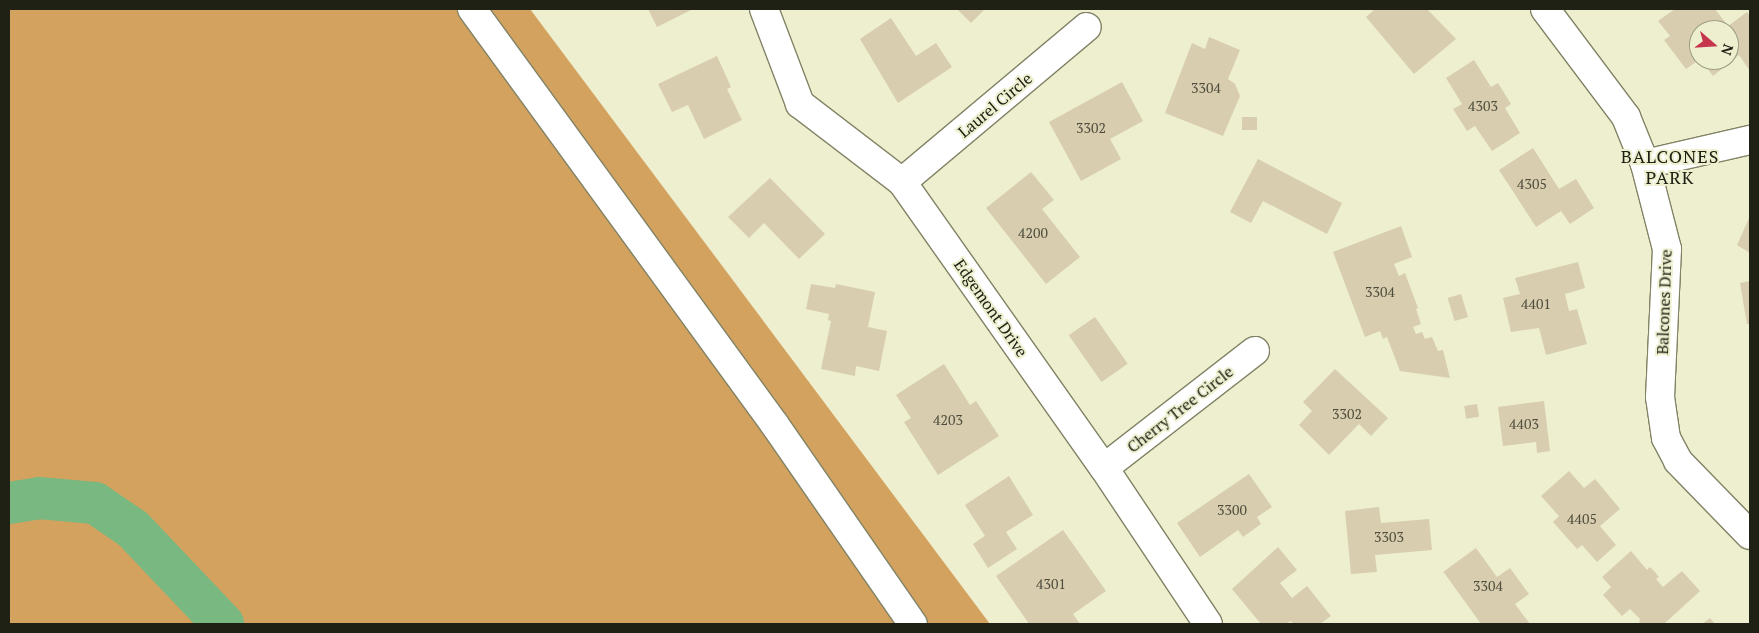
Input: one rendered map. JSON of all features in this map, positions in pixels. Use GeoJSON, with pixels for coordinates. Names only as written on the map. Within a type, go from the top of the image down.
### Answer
{"type":"FeatureCollection","features":[{"type":"Feature","properties":{"kind":"street"},"geometry":{"type":"LineString","coordinates":[[472,9],[775,425],[913,624]]}},
{"type":"Feature","properties":{"kind":"street","name":"Edgemont Drive"},"geometry":{"type":"LineString","coordinates":[[764,9],[800,104],[902,182],[1104,468],[1208,624]]}},
{"type":"Feature","properties":{"kind":"street","name":"Balcones Drive"},"geometry":{"type":"LineString","coordinates":[[1545,9],[1626,117],[1646,164],[1667,249],[1660,397],[1666,438],[1678,461],[1750,536]]}},
{"type":"Feature","properties":{"kind":"street","name":"Laurel Circle"},"geometry":{"type":"LineString","coordinates":[[902,182],[1087,27]]}},
{"type":"Feature","properties":{"kind":"street"},"geometry":{"type":"LineString","coordinates":[[1646,164],[1750,140]]}},
{"type":"Feature","properties":{"kind":"street","name":"Cherry Tree Circle"},"geometry":{"type":"LineString","coordinates":[[1104,468],[1255,351]]}},
{"type":"Feature","properties":{"kind":"shaded area"},"geometry":{"type":"Polygon","coordinates":[[[9,9],[530,9],[990,624],[9,624],[9,9]]]}},
{"type":"Feature","properties":{"kind":"building"},"geometry":{"type":"Polygon","coordinates":[[[648,9],[693,9],[657,27],[648,9]]]}},
{"type":"Feature","properties":{"kind":"building"},"geometry":{"type":"Polygon","coordinates":[[[957,9],[985,9],[971,23],[957,9]]]}},
{"type":"Feature","properties":{"kind":"building"},"geometry":{"type":"Polygon","coordinates":[[[1375,9],[1427,9],[1456,39],[1414,74],[1366,17],[1375,9]]]}},
{"type":"Feature","properties":{"kind":"building"},"geometry":{"type":"Polygon","coordinates":[[[1675,9],[1715,9],[1723,20],[1689,20],[1689,67],[1686,69],[1664,40],[1670,36],[1658,21],[1675,9]]]}},
{"type":"Feature","properties":{"kind":"building"},"geometry":{"type":"Polygon","coordinates":[[[1747,12],[1750,16],[1750,71],[1739,55],[1739,20],[1736,20],[1747,12]]]}},
{"type":"Feature","properties":{"kind":"building"},"geometry":{"type":"Polygon","coordinates":[[[891,18],[916,56],[936,43],[952,67],[898,103],[860,39],[891,18]]]}},
{"type":"Feature","properties":{"kind":"building"},"geometry":{"type":"Polygon","coordinates":[[[1209,37],[1240,50],[1228,79],[1235,84],[1240,96],[1223,136],[1165,113],[1192,43],[1205,49],[1209,37]]]}},
{"type":"Feature","properties":{"kind":"building"},"geometry":{"type":"Polygon","coordinates":[[[717,56],[731,87],[727,89],[742,120],[704,139],[688,105],[672,112],[658,84],[717,56]]]}},
{"type":"Feature","properties":{"kind":"building"},"geometry":{"type":"Polygon","coordinates":[[[1474,60],[1491,87],[1498,83],[1511,104],[1505,108],[1520,133],[1492,151],[1475,126],[1467,131],[1453,109],[1462,104],[1446,78],[1474,60]]]}},
{"type":"Feature","properties":{"kind":"building"},"geometry":{"type":"Polygon","coordinates":[[[1708,70],[1720,70],[1713,76],[1708,70]]]}},
{"type":"Feature","properties":{"kind":"building"},"geometry":{"type":"Polygon","coordinates":[[[1122,82],[1143,121],[1110,139],[1121,159],[1081,181],[1049,122],[1122,82]]]}},
{"type":"Feature","properties":{"kind":"building"},"geometry":{"type":"Polygon","coordinates":[[[1242,117],[1257,117],[1257,130],[1242,130],[1242,117]]]}},
{"type":"Feature","properties":{"kind":"building"},"geometry":{"type":"Polygon","coordinates":[[[1533,148],[1559,189],[1576,179],[1594,208],[1570,224],[1561,211],[1536,227],[1499,170],[1533,148]]]}},
{"type":"Feature","properties":{"kind":"building"},"geometry":{"type":"Polygon","coordinates":[[[1258,159],[1342,203],[1327,234],[1263,201],[1251,223],[1230,212],[1258,159]]]}},
{"type":"Feature","properties":{"kind":"building"},"geometry":{"type":"Polygon","coordinates":[[[1031,172],[1054,200],[1042,209],[1080,257],[1046,284],[986,208],[1031,172]]]}},
{"type":"Feature","properties":{"kind":"building"},"geometry":{"type":"Polygon","coordinates":[[[770,178],[825,234],[799,259],[764,223],[749,238],[728,217],[770,178]]]}},
{"type":"Feature","properties":{"kind":"building"},"geometry":{"type":"Polygon","coordinates":[[[1750,216],[1750,253],[1737,245],[1750,216]]]}},
{"type":"Feature","properties":{"kind":"building"},"geometry":{"type":"Polygon","coordinates":[[[1401,226],[1412,257],[1394,264],[1399,276],[1405,273],[1418,308],[1416,309],[1421,324],[1413,327],[1416,334],[1422,332],[1425,339],[1432,337],[1438,351],[1443,350],[1450,378],[1400,371],[1387,337],[1383,339],[1380,331],[1365,337],[1333,252],[1401,226]]]}},
{"type":"Feature","properties":{"kind":"building"},"geometry":{"type":"Polygon","coordinates":[[[1578,262],[1585,288],[1565,294],[1569,311],[1577,309],[1587,344],[1546,355],[1539,328],[1511,332],[1503,298],[1520,294],[1515,278],[1578,262]]]}},
{"type":"Feature","properties":{"kind":"building"},"geometry":{"type":"Polygon","coordinates":[[[1750,281],[1750,324],[1747,324],[1740,283],[1750,281]]]}},
{"type":"Feature","properties":{"kind":"building"},"geometry":{"type":"Polygon","coordinates":[[[811,284],[835,288],[836,284],[875,292],[868,327],[887,331],[879,371],[856,366],[855,376],[821,369],[831,321],[828,320],[829,314],[806,309],[811,284]]]}},
{"type":"Feature","properties":{"kind":"building"},"geometry":{"type":"Polygon","coordinates":[[[1461,294],[1468,317],[1455,321],[1448,298],[1461,294]]]}},
{"type":"Feature","properties":{"kind":"building"},"geometry":{"type":"Polygon","coordinates":[[[1095,317],[1128,364],[1101,382],[1069,335],[1095,317]]]}},
{"type":"Feature","properties":{"kind":"building"},"geometry":{"type":"Polygon","coordinates":[[[944,364],[970,405],[976,401],[999,436],[938,475],[904,422],[911,418],[896,395],[944,364]]]}},
{"type":"Feature","properties":{"kind":"building"},"geometry":{"type":"Polygon","coordinates":[[[1335,369],[1388,418],[1371,436],[1359,424],[1329,455],[1299,425],[1312,411],[1303,402],[1335,369]]]}},
{"type":"Feature","properties":{"kind":"building"},"geometry":{"type":"Polygon","coordinates":[[[1544,401],[1550,451],[1537,453],[1536,442],[1503,446],[1498,407],[1544,401]]]}},
{"type":"Feature","properties":{"kind":"building"},"geometry":{"type":"Polygon","coordinates":[[[1477,404],[1479,417],[1466,419],[1464,406],[1477,404]]]}},
{"type":"Feature","properties":{"kind":"building"},"geometry":{"type":"Polygon","coordinates":[[[1569,471],[1584,488],[1595,479],[1620,509],[1600,526],[1616,545],[1597,562],[1582,545],[1577,549],[1553,522],[1559,516],[1541,496],[1569,471]]]}},
{"type":"Feature","properties":{"kind":"building"},"geometry":{"type":"Polygon","coordinates":[[[1249,474],[1272,507],[1257,517],[1261,524],[1243,537],[1238,530],[1200,557],[1177,523],[1249,474]]]}},
{"type":"Feature","properties":{"kind":"building"},"geometry":{"type":"Polygon","coordinates":[[[1009,476],[1033,515],[1006,532],[1017,549],[988,568],[973,544],[985,536],[965,505],[1009,476]]]}},
{"type":"Feature","properties":{"kind":"building"},"geometry":{"type":"Polygon","coordinates":[[[1379,507],[1381,523],[1429,519],[1432,550],[1375,555],[1377,572],[1351,574],[1345,511],[1379,507]]]}},
{"type":"Feature","properties":{"kind":"building"},"geometry":{"type":"Polygon","coordinates":[[[1063,530],[1106,591],[1073,614],[1080,624],[1029,624],[996,576],[1063,530]]]}},
{"type":"Feature","properties":{"kind":"building"},"geometry":{"type":"Polygon","coordinates":[[[1278,547],[1297,570],[1280,583],[1292,598],[1307,586],[1331,616],[1320,624],[1293,624],[1291,621],[1286,624],[1261,624],[1232,589],[1278,547]]]}},
{"type":"Feature","properties":{"kind":"building"},"geometry":{"type":"Polygon","coordinates":[[[1476,548],[1497,577],[1510,568],[1529,594],[1515,604],[1530,624],[1481,624],[1443,572],[1476,548]]]}},
{"type":"Feature","properties":{"kind":"building"},"geometry":{"type":"Polygon","coordinates":[[[1631,551],[1647,570],[1650,567],[1655,572],[1659,577],[1656,579],[1663,587],[1682,571],[1700,591],[1664,624],[1639,624],[1640,619],[1630,609],[1622,616],[1603,595],[1611,587],[1602,577],[1631,551]]]}},
{"type":"Feature","properties":{"kind":"building"},"geometry":{"type":"Polygon","coordinates":[[[1710,618],[1715,624],[1702,624],[1710,618]]]}},
{"type":"Feature","properties":{"kind":"waterway"},"geometry":{"type":"LineString","coordinates":[[9,503],[39,498],[95,503],[133,529],[223,624]]}},
{"type":"Feature","properties":{"kind":"district","name":"BALCONES PARK"},"geometry":{"type":"Point","coordinates":[1670,167]}}]}
